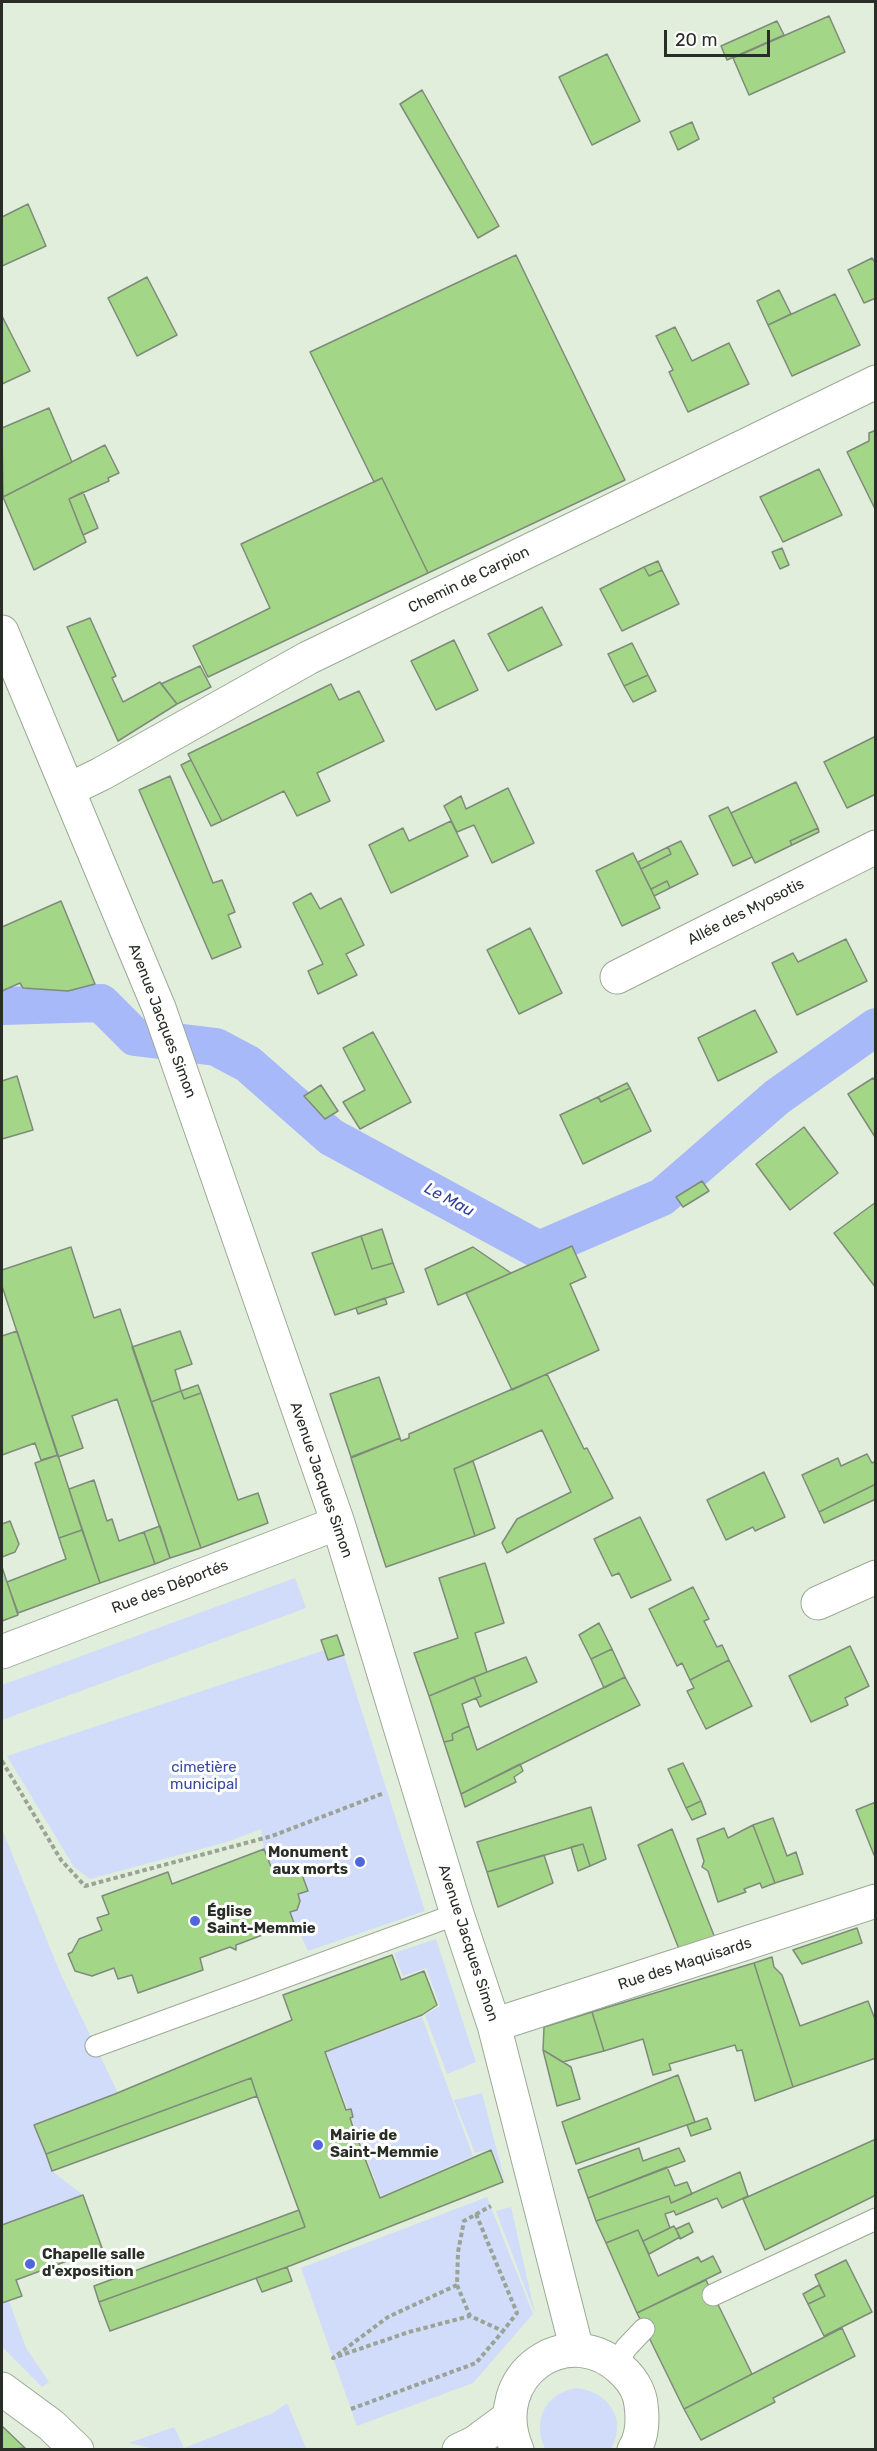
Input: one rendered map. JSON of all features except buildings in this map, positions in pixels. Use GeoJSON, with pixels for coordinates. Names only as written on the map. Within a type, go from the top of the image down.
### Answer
{"type":"FeatureCollection","features":[{"type":"Feature","properties":{"kind":"street","name":"Chemin de Carpion"},"geometry":{"type":"LineString","coordinates":[[68,790],[101,774],[308,658],[876,382]]}},
{"type":"Feature","properties":{"kind":"street","name":"Avenue Jacques Simon"},"geometry":{"type":"LineString","coordinates":[[2,632],[159,1008],[338,1523],[457,1914],[494,2025],[577,2350]]}},
{"type":"Feature","properties":{"kind":"street","name":"Allée des Myosotis"},"geometry":{"type":"LineString","coordinates":[[617,977],[876,847]]}},
{"type":"Feature","properties":{"kind":"street","name":"Rue des Déportés"},"geometry":{"type":"LineString","coordinates":[[2,1652],[338,1523]]}},
{"type":"Feature","properties":{"kind":"street"},"geometry":{"type":"LineString","coordinates":[[818,1604],[876,1577]]}},
{"type":"Feature","properties":{"kind":"street","name":"Rue des Maquisards"},"geometry":{"type":"LineString","coordinates":[[494,2025],[876,1901]]}},
{"type":"Feature","properties":{"kind":"street"},"geometry":{"type":"LineString","coordinates":[[517,2450],[508,2418],[512,2397],[521,2378],[536,2362],[555,2353],[577,2350],[597,2354],[617,2364],[632,2380],[641,2401],[643,2423],[634,2450]]}},
{"type":"Feature","properties":{"kind":"street"},"geometry":{"type":"LineString","coordinates":[[2,2389],[51,2425],[77,2449]]}},
{"type":"Feature","properties":{"kind":"street"},"geometry":{"type":"LineString","coordinates":[[459,2450],[474,2443],[508,2418]]}},
{"type":"Feature","properties":{"kind":"lane"},"geometry":{"type":"LineString","coordinates":[[96,2046],[457,1914]]}},
{"type":"Feature","properties":{"kind":"lane"},"geometry":{"type":"LineString","coordinates":[[713,2295],[876,2219]]}},
{"type":"Feature","properties":{"kind":"lane"},"geometry":{"type":"LineString","coordinates":[[617,2364],[626,2348],[644,2329]]}},
{"type":"Feature","properties":{"kind":"path"},"geometry":{"type":"LineString","coordinates":[[2,1761],[61,1860],[85,1887],[272,1836],[387,1791]]}},
{"type":"Feature","properties":{"kind":"path"},"geometry":{"type":"LineString","coordinates":[[470,2316],[457,2285],[458,2252],[464,2221],[491,2206]]}},
{"type":"Feature","properties":{"kind":"path"},"geometry":{"type":"LineString","coordinates":[[351,2409],[476,2363],[517,2313],[476,2214]]}},
{"type":"Feature","properties":{"kind":"path"},"geometry":{"type":"LineString","coordinates":[[457,2285],[388,2317],[333,2358],[409,2332],[470,2316],[503,2331]]}},
{"type":"Feature","properties":{"kind":"green space"},"geometry":{"type":"Polygon","coordinates":[[[295,1578],[306,1608],[2,1720],[2,1685],[295,1578]]]}},
{"type":"Feature","properties":{"kind":"green space","name":"cimetière municipal"},"geometry":{"type":"Polygon","coordinates":[[[325,1650],[328,1660],[344,1655],[425,1911],[308,1951],[290,1912],[297,1909],[300,1901],[298,1894],[308,1891],[273,1872],[264,1849],[261,1829],[227,1842],[90,1879],[74,1867],[7,1756],[325,1650]]]}},
{"type":"Feature","properties":{"kind":"green space"},"geometry":{"type":"Polygon","coordinates":[[[2,1829],[61,1975],[118,2093],[35,2125],[52,2171],[83,2195],[2,2225],[2,1829]]]}},
{"type":"Feature","properties":{"kind":"green space"},"geometry":{"type":"Polygon","coordinates":[[[436,1939],[476,2062],[447,2074],[425,2015],[440,2006],[426,1968],[403,1976],[394,1953],[436,1939]]]}},
{"type":"Feature","properties":{"kind":"green space"},"geometry":{"type":"Polygon","coordinates":[[[422,2017],[473,2156],[381,2196],[326,2052],[422,2017]]]}},
{"type":"Feature","properties":{"kind":"green space"},"geometry":{"type":"Polygon","coordinates":[[[482,2093],[505,2182],[492,2149],[475,2153],[454,2100],[482,2093]]]}},
{"type":"Feature","properties":{"kind":"green space"},"geometry":{"type":"Polygon","coordinates":[[[487,2197],[533,2314],[473,2383],[357,2426],[301,2268],[487,2197]]]}},
{"type":"Feature","properties":{"kind":"green space"},"geometry":{"type":"Polygon","coordinates":[[[511,2207],[535,2314],[496,2211],[511,2207]]]}},
{"type":"Feature","properties":{"kind":"green space"},"geometry":{"type":"Polygon","coordinates":[[[9,2301],[26,2348],[49,2382],[42,2387],[2,2347],[2,2304],[9,2301]]]}},
{"type":"Feature","properties":{"kind":"green space"},"geometry":{"type":"Polygon","coordinates":[[[576,2388],[597,2395],[612,2408],[617,2427],[616,2438],[611,2449],[545,2449],[540,2428],[544,2410],[556,2396],[576,2388]]]}},
{"type":"Feature","properties":{"kind":"green space"},"geometry":{"type":"Polygon","coordinates":[[[287,2403],[306,2448],[159,2450],[129,2443],[174,2427],[184,2448],[273,2413],[287,2403]]]}},
{"type":"Feature","properties":{"kind":"waterway","name":"Le Mau"},"geometry":{"type":"LineString","coordinates":[[2,1006],[101,1003],[135,1037],[216,1047],[248,1064],[331,1137],[539,1250],[662,1197],[777,1097],[876,1027]]}},
{"type":"Feature","properties":{"kind":"place","name":"Monument aux morts"},"geometry":{"type":"Point","coordinates":[360,1862]}},
{"type":"Feature","properties":{"kind":"place","name":"Église Saint-Memmie"},"geometry":{"type":"Point","coordinates":[195,1921]}},
{"type":"Feature","properties":{"kind":"place","name":"Mairie de Saint-Memmie"},"geometry":{"type":"Point","coordinates":[318,2145]}},
{"type":"Feature","properties":{"kind":"place","name":"Chapelle salle d'exposition"},"geometry":{"type":"Point","coordinates":[30,2264]}}]}
